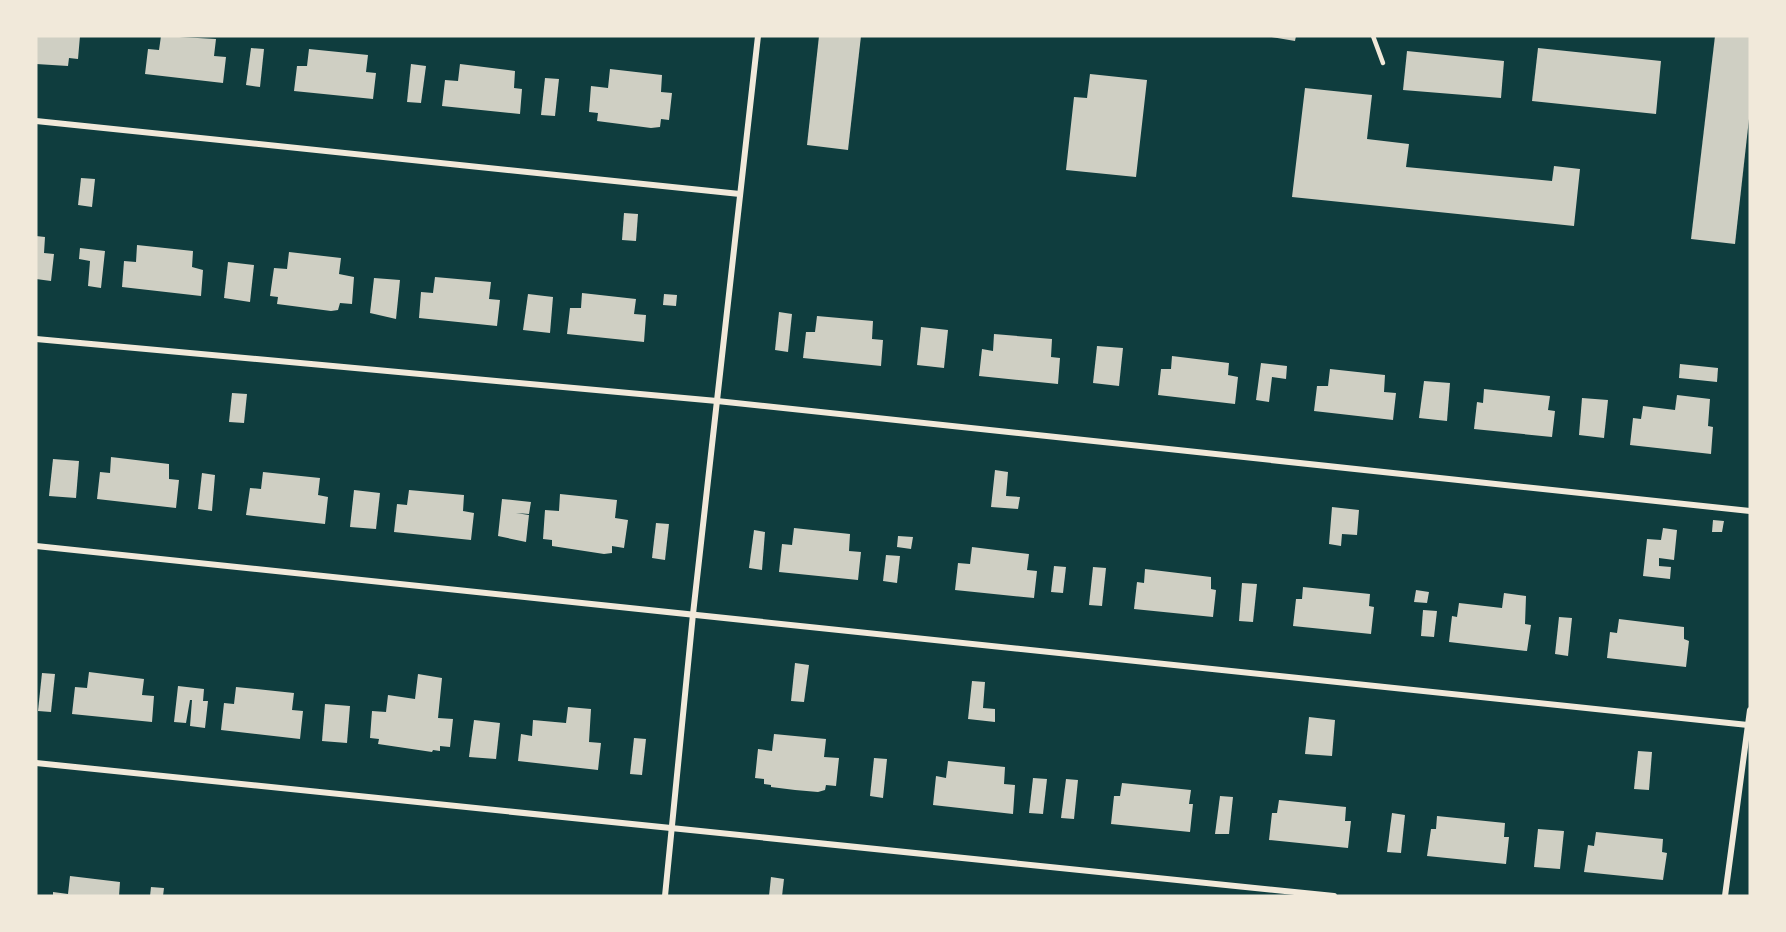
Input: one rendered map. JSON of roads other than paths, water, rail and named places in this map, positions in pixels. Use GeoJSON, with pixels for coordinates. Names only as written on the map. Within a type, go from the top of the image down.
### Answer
{"type":"FeatureCollection","features":[{"type":"Feature","properties":{"kind":"street"},"geometry":{"type":"LineString","coordinates":[[665,896],[693,614],[758,36]]}},
{"type":"Feature","properties":{"kind":"street"},"geometry":{"type":"LineString","coordinates":[[36,121],[740,194]]}},
{"type":"Feature","properties":{"kind":"street"},"geometry":{"type":"LineString","coordinates":[[36,339],[717,401],[1750,511]]}},
{"type":"Feature","properties":{"kind":"street"},"geometry":{"type":"LineString","coordinates":[[36,546],[1748,725]]}},
{"type":"Feature","properties":{"kind":"street"},"geometry":{"type":"LineString","coordinates":[[1725,896],[1750,710]]}},
{"type":"Feature","properties":{"kind":"street"},"geometry":{"type":"LineString","coordinates":[[36,763],[1334,896]]}},
{"type":"Feature","properties":{"kind":"lane"},"geometry":{"type":"LineString","coordinates":[[1373,36],[1383,63]]}}]}
